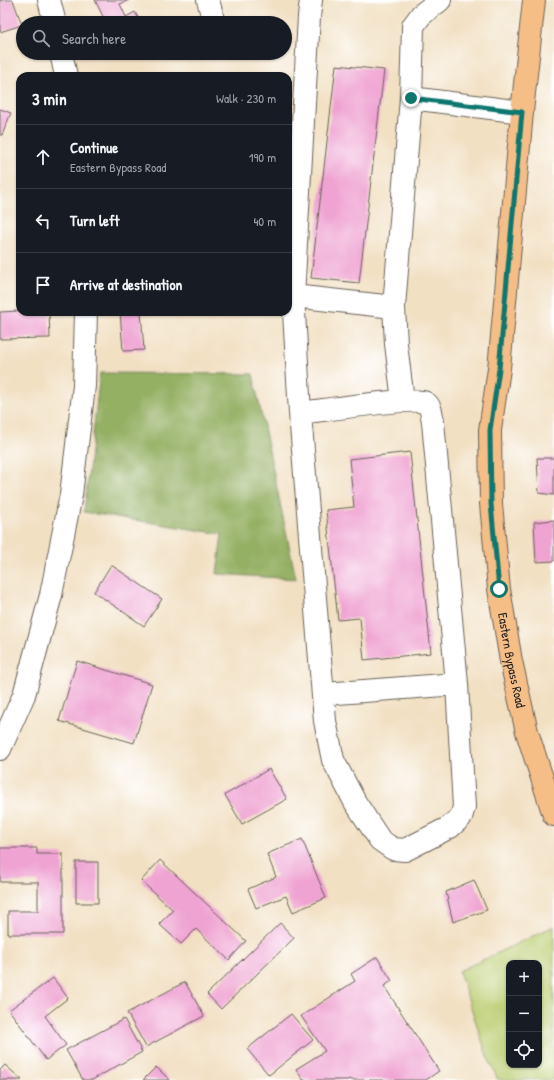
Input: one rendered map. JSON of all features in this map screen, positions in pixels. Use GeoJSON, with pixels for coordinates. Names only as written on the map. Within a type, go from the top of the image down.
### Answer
{"type":"FeatureCollection","features":[{"type":"Feature","properties":{"kind":"main road","name":"Eastern Bypass Road"},"geometry":{"type":"LineString","coordinates":[[534,0],[522,112],[499,369],[490,430],[491,504],[499,589],[511,661],[527,732],[554,813]]}},
{"type":"Feature","properties":{"kind":"street"},"geometry":{"type":"LineString","coordinates":[[49,0],[53,16]]}},
{"type":"Feature","properties":{"kind":"street"},"geometry":{"type":"LineString","coordinates":[[300,413],[403,401],[424,402],[428,404],[431,412],[458,684],[464,807],[461,817],[450,827],[405,850],[392,849],[380,840],[355,802],[333,760],[325,721],[300,413],[293,296],[311,0]]}},
{"type":"Feature","properties":{"kind":"street"},"geometry":{"type":"LineString","coordinates":[[403,401],[396,344],[394,306],[411,98],[413,26],[421,15],[440,0]]}},
{"type":"Feature","properties":{"kind":"street"},"geometry":{"type":"LineString","coordinates":[[63,60],[65,72]]}},
{"type":"Feature","properties":{"kind":"street"},"geometry":{"type":"LineString","coordinates":[[411,98],[522,112]]}},
{"type":"Feature","properties":{"kind":"street"},"geometry":{"type":"LineString","coordinates":[[293,296],[394,306]]}},
{"type":"Feature","properties":{"kind":"street"},"geometry":{"type":"LineString","coordinates":[[0,749],[24,695],[51,595],[70,495],[83,394],[86,316]]}},
{"type":"Feature","properties":{"kind":"street"},"geometry":{"type":"LineString","coordinates":[[324,694],[458,684]]}},
{"type":"Feature","properties":{"kind":"green space"},"geometry":{"type":"Polygon","coordinates":[[[100,373],[253,374],[296,579],[217,574],[222,534],[84,512],[100,373]]]}},
{"type":"Feature","properties":{"kind":"green space"},"geometry":{"type":"Polygon","coordinates":[[[554,926],[554,1080],[498,1080],[487,1056],[459,971],[554,926]]]}},
{"type":"Feature","properties":{"kind":"building"},"geometry":{"type":"Polygon","coordinates":[[[0,0],[13,0],[19,16],[16,16],[16,27],[0,32],[0,0]]]}},
{"type":"Feature","properties":{"kind":"building"},"geometry":{"type":"Polygon","coordinates":[[[95,0],[129,0],[120,4],[126,16],[103,16],[95,0]]]}},
{"type":"Feature","properties":{"kind":"building"},"geometry":{"type":"Polygon","coordinates":[[[135,12],[137,16],[128,16],[135,12]]]}},
{"type":"Feature","properties":{"kind":"building"},"geometry":{"type":"Polygon","coordinates":[[[336,65],[384,70],[359,283],[311,278],[336,65]]]}},
{"type":"Feature","properties":{"kind":"building"},"geometry":{"type":"Polygon","coordinates":[[[0,109],[11,113],[2,135],[0,135],[0,109]]]}},
{"type":"Feature","properties":{"kind":"building"},"geometry":{"type":"Polygon","coordinates":[[[16,311],[16,316],[49,316],[50,338],[0,339],[0,312],[16,311]]]}},
{"type":"Feature","properties":{"kind":"building"},"geometry":{"type":"Polygon","coordinates":[[[120,316],[141,316],[144,350],[123,351],[120,316]]]}},
{"type":"Feature","properties":{"kind":"building"},"geometry":{"type":"Polygon","coordinates":[[[410,452],[431,653],[364,660],[360,618],[338,620],[326,510],[354,507],[349,459],[410,452]]]}},
{"type":"Feature","properties":{"kind":"building"},"geometry":{"type":"Polygon","coordinates":[[[537,458],[554,458],[554,495],[539,493],[537,458]]]}},
{"type":"Feature","properties":{"kind":"building"},"geometry":{"type":"Polygon","coordinates":[[[554,520],[554,561],[536,562],[534,522],[554,520]]]}},
{"type":"Feature","properties":{"kind":"building"},"geometry":{"type":"Polygon","coordinates":[[[111,565],[162,599],[144,626],[94,592],[111,565]]]}},
{"type":"Feature","properties":{"kind":"building"},"geometry":{"type":"Polygon","coordinates":[[[77,661],[152,684],[134,743],[59,721],[77,661]]]}},
{"type":"Feature","properties":{"kind":"building"},"geometry":{"type":"Polygon","coordinates":[[[269,769],[287,799],[242,824],[225,795],[269,769]]]}},
{"type":"Feature","properties":{"kind":"building"},"geometry":{"type":"Polygon","coordinates":[[[302,839],[326,898],[293,912],[286,896],[256,908],[248,889],[276,877],[267,854],[302,839]]]}},
{"type":"Feature","properties":{"kind":"building"},"geometry":{"type":"Polygon","coordinates":[[[0,848],[37,848],[37,854],[63,854],[63,934],[8,934],[8,911],[38,911],[38,882],[0,882],[0,848]]]}},
{"type":"Feature","properties":{"kind":"building"},"geometry":{"type":"Polygon","coordinates":[[[160,860],[246,941],[229,960],[196,929],[181,944],[159,924],[173,910],[141,881],[160,860]]]}},
{"type":"Feature","properties":{"kind":"building"},"geometry":{"type":"Polygon","coordinates":[[[76,862],[98,862],[98,903],[76,903],[76,862]]]}},
{"type":"Feature","properties":{"kind":"building"},"geometry":{"type":"Polygon","coordinates":[[[474,880],[487,910],[453,922],[446,892],[474,880]]]}},
{"type":"Feature","properties":{"kind":"building"},"geometry":{"type":"Polygon","coordinates":[[[280,923],[294,938],[221,1009],[207,994],[280,923]]]}},
{"type":"Feature","properties":{"kind":"building"},"geometry":{"type":"Polygon","coordinates":[[[377,957],[392,981],[384,986],[439,1071],[426,1080],[303,1080],[296,1069],[325,1051],[301,1016],[355,981],[351,974],[377,957]]]}},
{"type":"Feature","properties":{"kind":"building"},"geometry":{"type":"Polygon","coordinates":[[[53,978],[68,998],[45,1016],[66,1045],[46,1060],[9,1010],[53,978]]]}},
{"type":"Feature","properties":{"kind":"building"},"geometry":{"type":"Polygon","coordinates":[[[185,982],[204,1016],[146,1047],[127,1013],[185,982]]]}},
{"type":"Feature","properties":{"kind":"building"},"geometry":{"type":"Polygon","coordinates":[[[291,1014],[313,1040],[269,1075],[247,1049],[291,1014]]]}},
{"type":"Feature","properties":{"kind":"building"},"geometry":{"type":"Polygon","coordinates":[[[124,1019],[142,1052],[92,1080],[83,1080],[66,1050],[124,1019]]]}},
{"type":"Feature","properties":{"kind":"building"},"geometry":{"type":"Polygon","coordinates":[[[5,1065],[22,1080],[0,1080],[0,1070],[5,1065]]]}},
{"type":"Feature","properties":{"kind":"building"},"geometry":{"type":"Polygon","coordinates":[[[156,1067],[170,1080],[143,1080],[156,1067]]]}},
{"type":"Feature","properties":{"kind":"route"},"geometry":{"type":"LineString","coordinates":[[411,98],[522,112],[499,369],[490,430],[491,504],[499,589]]}}]}
